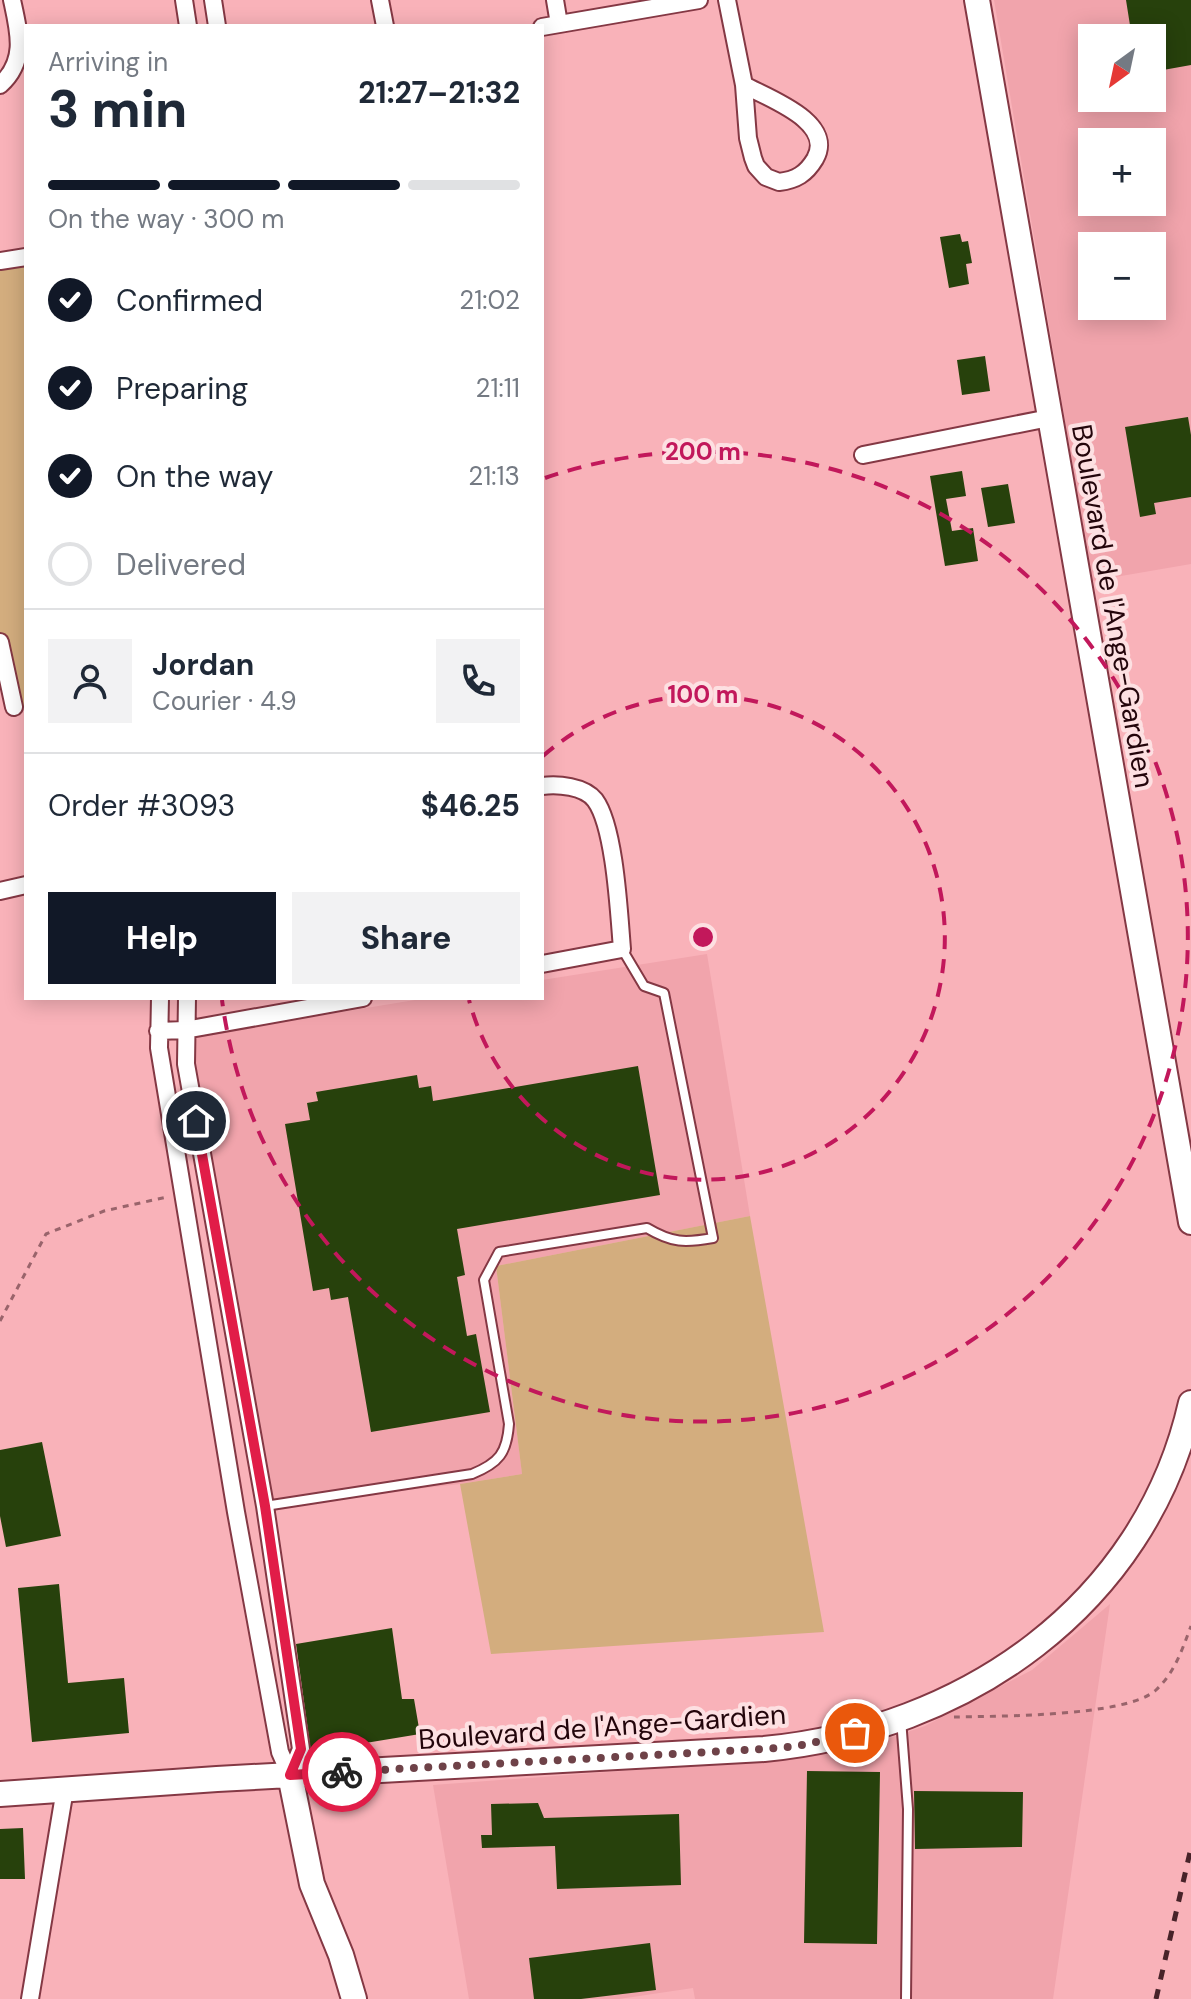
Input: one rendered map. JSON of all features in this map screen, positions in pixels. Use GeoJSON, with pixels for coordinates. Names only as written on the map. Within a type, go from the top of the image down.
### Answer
{"type":"FeatureCollection","features":[{"type":"Feature","properties":{"kind":"main road","name":"Boulevard de l'Ange-Gardien"},"geometry":{"type":"LineString","coordinates":[[977,0],[1191,1222]]}},
{"type":"Feature","properties":{"kind":"main road","name":"Boulevard de l'Ange-Gardien"},"geometry":{"type":"LineString","coordinates":[[0,1794],[798,1746],[837,1739],[901,1718],[950,1698],[1021,1657],[1085,1602],[1136,1538],[1172,1465],[1191,1403]]}},
{"type":"Feature","properties":{"kind":"main road"},"geometry":{"type":"LineString","coordinates":[[300,1829],[303,1810],[315,1793],[350,1772]]}},
{"type":"Feature","properties":{"kind":"main road"},"geometry":{"type":"LineString","coordinates":[[290,1775],[312,1884],[341,1955],[354,1999]]}},
{"type":"Feature","properties":{"kind":"main road"},"geometry":{"type":"LineString","coordinates":[[247,1777],[284,1801],[300,1829]]}},
{"type":"Feature","properties":{"kind":"street"},"geometry":{"type":"LineString","coordinates":[[0,85],[11,75],[19,57],[20,37],[12,0]]}},
{"type":"Feature","properties":{"kind":"street"},"geometry":{"type":"LineString","coordinates":[[184,0],[188,24]]}},
{"type":"Feature","properties":{"kind":"street"},"geometry":{"type":"LineString","coordinates":[[213,0],[217,24]]}},
{"type":"Feature","properties":{"kind":"street"},"geometry":{"type":"LineString","coordinates":[[380,0],[385,24]]}},
{"type":"Feature","properties":{"kind":"street"},"geometry":{"type":"LineString","coordinates":[[555,0],[559,24]]}},
{"type":"Feature","properties":{"kind":"street"},"geometry":{"type":"LineString","coordinates":[[544,27],[699,0]]}},
{"type":"Feature","properties":{"kind":"street"},"geometry":{"type":"LineString","coordinates":[[727,0],[744,85],[748,138],[756,166],[766,177],[779,182],[802,175],[817,154],[820,143],[816,131],[799,114],[744,85]]}},
{"type":"Feature","properties":{"kind":"street"},"geometry":{"type":"LineString","coordinates":[[0,261],[24,257]]}},
{"type":"Feature","properties":{"kind":"street"},"geometry":{"type":"LineString","coordinates":[[863,455],[1049,418]]}},
{"type":"Feature","properties":{"kind":"street"},"geometry":{"type":"LineString","coordinates":[[0,642],[13,708]]}},
{"type":"Feature","properties":{"kind":"street"},"geometry":{"type":"LineString","coordinates":[[544,786],[556,784],[574,788],[594,798],[606,822],[622,949],[544,964]]}},
{"type":"Feature","properties":{"kind":"street"},"geometry":{"type":"LineString","coordinates":[[0,891],[24,885]]}},
{"type":"Feature","properties":{"kind":"street"},"geometry":{"type":"LineString","coordinates":[[160,1000],[158,1031],[236,1512],[280,1752],[290,1775]]}},
{"type":"Feature","properties":{"kind":"street"},"geometry":{"type":"LineString","coordinates":[[187,1000],[186,1064],[265,1506],[301,1749],[290,1775]]}},
{"type":"Feature","properties":{"kind":"street"},"geometry":{"type":"LineString","coordinates":[[158,1031],[185,1030],[352,1000]]}},
{"type":"Feature","properties":{"kind":"street"},"geometry":{"type":"LineString","coordinates":[[236,1512],[265,1506]]}},
{"type":"Feature","properties":{"kind":"street"},"geometry":{"type":"LineString","coordinates":[[30,1999],[65,1789]]}},
{"type":"Feature","properties":{"kind":"lane"},"geometry":{"type":"LineString","coordinates":[[265,1506],[472,1474],[488,1467],[498,1457],[508,1445],[509,1424],[484,1280],[499,1252],[647,1228],[667,1240],[689,1242],[713,1238],[664,993],[644,986],[622,949]]}},
{"type":"Feature","properties":{"kind":"lane"},"geometry":{"type":"LineString","coordinates":[[901,1718],[908,1809],[906,1999]]}},
{"type":"Feature","properties":{"kind":"path"},"geometry":{"type":"LineString","coordinates":[[0,1321],[46,1234],[104,1211],[183,1195]]}},
{"type":"Feature","properties":{"kind":"path"},"geometry":{"type":"LineString","coordinates":[[947,1717],[1040,1716],[1132,1703],[1153,1692],[1174,1670],[1191,1626]]}},
{"type":"Feature","properties":{"kind":"shaded area"},"geometry":{"type":"Polygon","coordinates":[[[994,0],[1191,0],[1191,564],[1092,581],[994,0]]]}},
{"type":"Feature","properties":{"kind":"shaded area"},"geometry":{"type":"Polygon","coordinates":[[[24,257],[24,706],[14,707],[0,642],[0,261],[24,257]]]}},
{"type":"Feature","properties":{"kind":"shaded area"},"geometry":{"type":"Polygon","coordinates":[[[707,954],[750,1216],[496,1266],[522,1474],[265,1506],[183,1038],[415,1000],[544,1000],[544,980],[707,954]]]}},
{"type":"Feature","properties":{"kind":"shaded area"},"geometry":{"type":"Polygon","coordinates":[[[750,1216],[824,1632],[491,1654],[460,1484],[522,1474],[496,1266],[750,1216]]]}},
{"type":"Feature","properties":{"kind":"shaded area"},"geometry":{"type":"Polygon","coordinates":[[[1110,1604],[1053,1999],[695,1999],[693,1988],[619,1999],[469,1999],[433,1785],[799,1758],[863,1747],[925,1726],[1032,1670],[1110,1604]]]}},
{"type":"Feature","properties":{"kind":"building"},"geometry":{"type":"Polygon","coordinates":[[[1126,0],[1191,0],[1191,65],[1166,69],[1166,24],[1130,24],[1126,0]]]}},
{"type":"Feature","properties":{"kind":"building"},"geometry":{"type":"Polygon","coordinates":[[[960,234],[962,242],[968,241],[972,263],[966,264],[969,284],[949,288],[940,237],[960,234]]]}},
{"type":"Feature","properties":{"kind":"building"},"geometry":{"type":"Polygon","coordinates":[[[985,356],[990,391],[962,395],[957,360],[985,356]]]}},
{"type":"Feature","properties":{"kind":"building"},"geometry":{"type":"Polygon","coordinates":[[[1188,417],[1191,497],[1154,503],[1156,514],[1140,517],[1125,427],[1188,417]]]}},
{"type":"Feature","properties":{"kind":"building"},"geometry":{"type":"Polygon","coordinates":[[[962,471],[966,496],[946,499],[952,531],[973,528],[978,561],[945,566],[930,476],[962,471]]]}},
{"type":"Feature","properties":{"kind":"building"},"geometry":{"type":"Polygon","coordinates":[[[1008,484],[1015,523],[988,527],[981,488],[1008,484]]]}},
{"type":"Feature","properties":{"kind":"building"},"geometry":{"type":"Polygon","coordinates":[[[638,1066],[660,1195],[457,1229],[465,1275],[457,1277],[467,1336],[476,1334],[490,1412],[371,1432],[348,1297],[331,1300],[329,1288],[313,1291],[285,1124],[310,1120],[307,1103],[318,1101],[316,1092],[417,1075],[419,1088],[431,1086],[433,1101],[638,1066]]]}},
{"type":"Feature","properties":{"kind":"building"},"geometry":{"type":"Polygon","coordinates":[[[42,1442],[61,1536],[6,1547],[0,1516],[0,1450],[42,1442]]]}},
{"type":"Feature","properties":{"kind":"building"},"geometry":{"type":"Polygon","coordinates":[[[59,1584],[68,1683],[124,1678],[129,1733],[32,1742],[18,1588],[59,1584]]]}},
{"type":"Feature","properties":{"kind":"building"},"geometry":{"type":"Polygon","coordinates":[[[392,1628],[402,1699],[414,1699],[420,1734],[311,1752],[296,1644],[392,1628]]]}},
{"type":"Feature","properties":{"kind":"building"},"geometry":{"type":"Polygon","coordinates":[[[807,1771],[880,1772],[877,1944],[804,1943],[807,1771]]]}},
{"type":"Feature","properties":{"kind":"building"},"geometry":{"type":"Polygon","coordinates":[[[914,1791],[1023,1792],[1022,1847],[915,1849],[914,1791]]]}},
{"type":"Feature","properties":{"kind":"building"},"geometry":{"type":"Polygon","coordinates":[[[538,1803],[544,1818],[679,1814],[681,1885],[557,1889],[555,1846],[482,1848],[481,1835],[492,1835],[491,1804],[538,1803]]]}},
{"type":"Feature","properties":{"kind":"building"},"geometry":{"type":"Polygon","coordinates":[[[23,1828],[25,1879],[0,1879],[0,1829],[23,1828]]]}},
{"type":"Feature","properties":{"kind":"building"},"geometry":{"type":"Polygon","coordinates":[[[650,1943],[656,1990],[581,1999],[534,1999],[529,1958],[650,1943]]]}},
{"type":"Feature","properties":{"kind":"railway"},"geometry":{"type":"LineString","coordinates":[[1156,1999],[1191,1848]]}},
{"type":"Feature","properties":{"kind":"way so far"},"geometry":{"type":"LineString","coordinates":[[342,1772],[764,1749],[798,1746],[855,1733]]}},
{"type":"Feature","properties":{"kind":"route"},"geometry":{"type":"LineString","coordinates":[[196,1121],[265,1506],[301,1749],[290,1775],[342,1772]]}}]}
